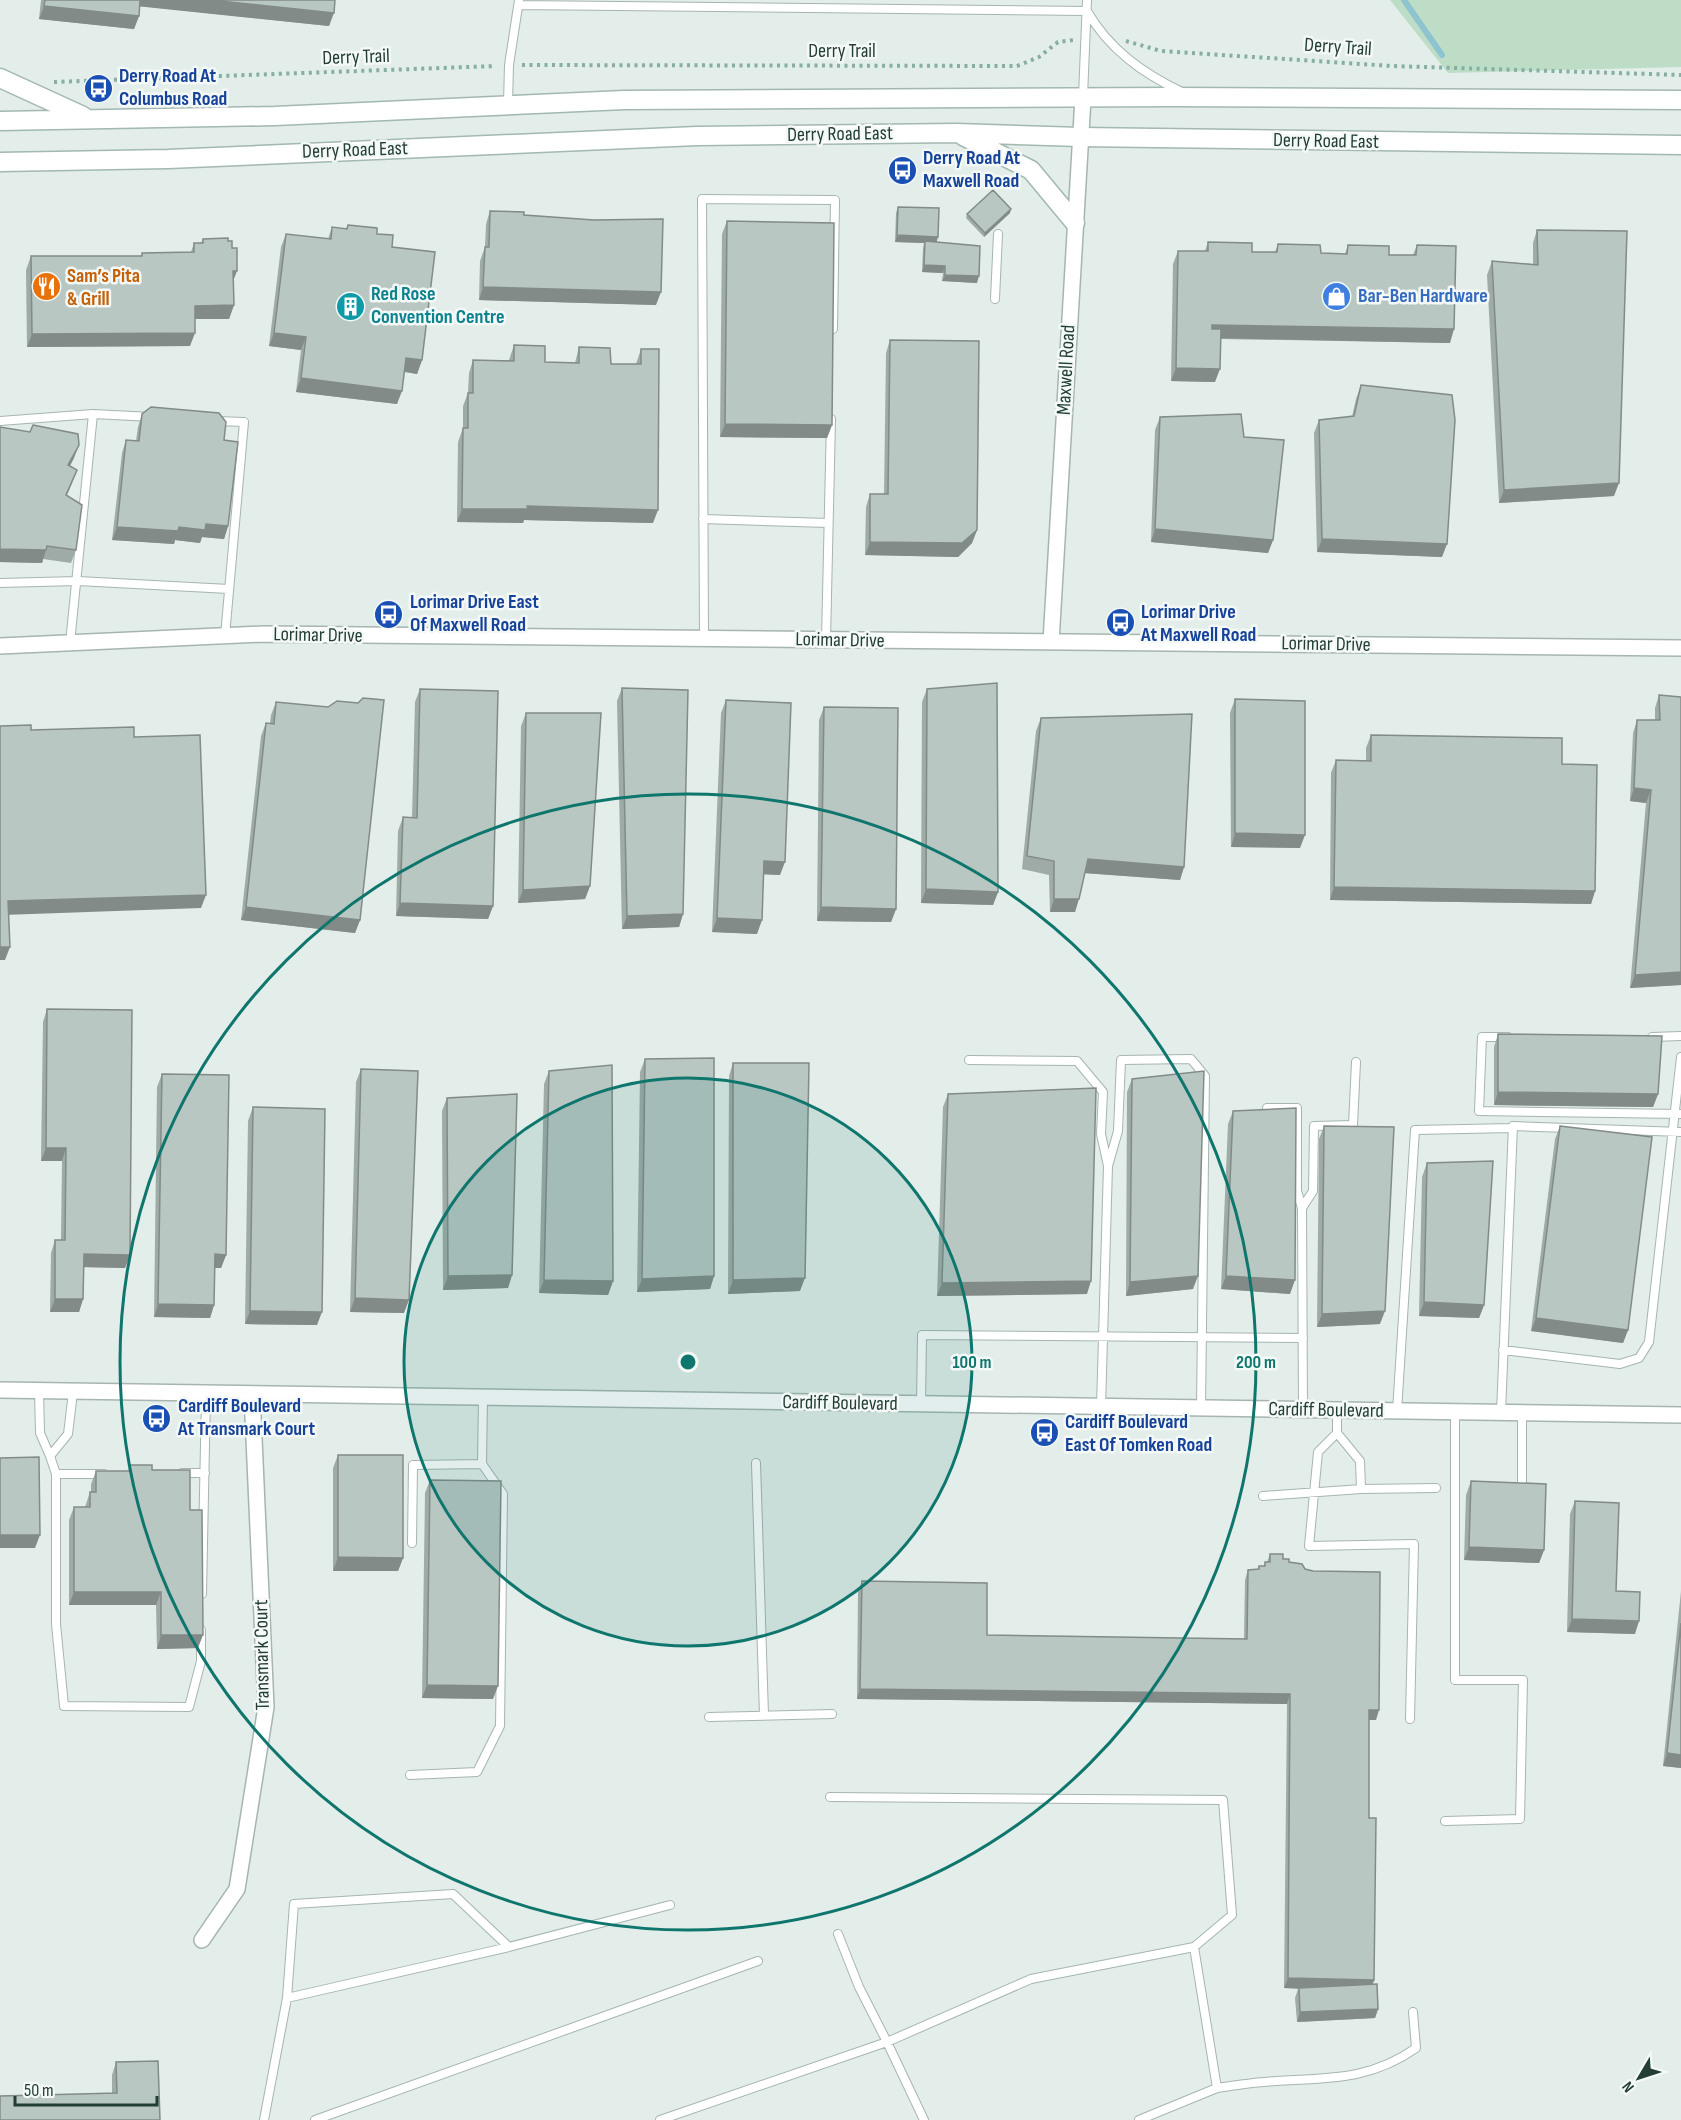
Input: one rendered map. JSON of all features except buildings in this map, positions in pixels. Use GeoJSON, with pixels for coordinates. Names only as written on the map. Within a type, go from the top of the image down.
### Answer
{"type":"FeatureCollection","features":[{"type":"Feature","properties":{"kind":"main road"},"geometry":{"type":"LineString","coordinates":[[0,78],[33,96],[90,119]]}},
{"type":"Feature","properties":{"kind":"main road","name":"Derry Road East"},"geometry":{"type":"LineString","coordinates":[[0,121],[275,116],[624,100],[1192,97],[1681,100]]}},
{"type":"Feature","properties":{"kind":"main road","name":"Derry Road East"},"geometry":{"type":"LineString","coordinates":[[0,162],[124,161],[697,136],[956,133],[1080,138],[1681,145]]}},
{"type":"Feature","properties":{"kind":"main road"},"geometry":{"type":"LineString","coordinates":[[956,133],[1031,170],[1075,223]]}},
{"type":"Feature","properties":{"kind":"street","name":"Maxwell Road"},"geometry":{"type":"LineString","coordinates":[[1051,642],[1083,98]]}},
{"type":"Feature","properties":{"kind":"street","name":"Lorimar Drive"},"geometry":{"type":"LineString","coordinates":[[0,646],[225,636],[704,638],[1681,648]]}},
{"type":"Feature","properties":{"kind":"street","name":"Cardiff Boulevard"},"geometry":{"type":"LineString","coordinates":[[0,1390],[1681,1415]]}},
{"type":"Feature","properties":{"kind":"street","name":"Transmark Court"},"geometry":{"type":"LineString","coordinates":[[202,1940],[237,1889],[266,1707],[252,1394]]}},
{"type":"Feature","properties":{"kind":"lane"},"geometry":{"type":"LineString","coordinates":[[1083,98],[1087,0]]}},
{"type":"Feature","properties":{"kind":"lane"},"geometry":{"type":"LineString","coordinates":[[508,106],[509,65],[519,3],[1087,11]]}},
{"type":"Feature","properties":{"kind":"lane"},"geometry":{"type":"LineString","coordinates":[[1087,11],[1106,40],[1142,70],[1192,97]]}},
{"type":"Feature","properties":{"kind":"lane"},"geometry":{"type":"LineString","coordinates":[[704,638],[702,199],[835,200],[832,344]]}},
{"type":"Feature","properties":{"kind":"lane"},"geometry":{"type":"LineString","coordinates":[[995,299],[998,234]]}},
{"type":"Feature","properties":{"kind":"lane"},"geometry":{"type":"LineString","coordinates":[[70,643],[93,414]]}},
{"type":"Feature","properties":{"kind":"lane"},"geometry":{"type":"LineString","coordinates":[[0,420],[93,414],[162,418]]}},
{"type":"Feature","properties":{"kind":"lane"},"geometry":{"type":"LineString","coordinates":[[826,640],[831,415]]}},
{"type":"Feature","properties":{"kind":"lane"},"geometry":{"type":"LineString","coordinates":[[209,420],[244,422],[225,636]]}},
{"type":"Feature","properties":{"kind":"lane"},"geometry":{"type":"LineString","coordinates":[[703,519],[828,523]]}},
{"type":"Feature","properties":{"kind":"lane"},"geometry":{"type":"LineString","coordinates":[[0,583],[78,581],[229,589]]}},
{"type":"Feature","properties":{"kind":"lane"},"geometry":{"type":"LineString","coordinates":[[1646,1036],[1681,1036]]}},
{"type":"Feature","properties":{"kind":"lane"},"geometry":{"type":"LineString","coordinates":[[1518,1037],[1482,1037],[1479,1111],[1678,1114]]}},
{"type":"Feature","properties":{"kind":"lane"},"geometry":{"type":"LineString","coordinates":[[1503,1350],[1620,1364],[1639,1358],[1649,1342],[1677,1132],[1681,1057]]}},
{"type":"Feature","properties":{"kind":"lane"},"geometry":{"type":"LineString","coordinates":[[1108,1166],[1118,1131],[1121,1060],[1191,1059],[1205,1076],[1201,1408]]}},
{"type":"Feature","properties":{"kind":"lane"},"geometry":{"type":"LineString","coordinates":[[969,1060],[1077,1061],[1103,1092],[1101,1134],[1108,1166],[1101,1407]]}},
{"type":"Feature","properties":{"kind":"lane"},"geometry":{"type":"LineString","coordinates":[[1302,1208],[1313,1191],[1314,1126],[1353,1125],[1356,1062]]}},
{"type":"Feature","properties":{"kind":"lane"},"geometry":{"type":"LineString","coordinates":[[1267,1108],[1297,1108],[1297,1191],[1302,1208],[1303,1410]]}},
{"type":"Feature","properties":{"kind":"lane"},"geometry":{"type":"LineString","coordinates":[[1397,1411],[1415,1130],[1512,1128],[1677,1132]]}},
{"type":"Feature","properties":{"kind":"lane"},"geometry":{"type":"LineString","coordinates":[[1501,1412],[1512,1128]]}},
{"type":"Feature","properties":{"kind":"lane"},"geometry":{"type":"LineString","coordinates":[[921,1404],[922,1335],[1303,1338]]}},
{"type":"Feature","properties":{"kind":"lane"},"geometry":{"type":"LineString","coordinates":[[39,1391],[40,1433],[56,1474],[56,1624],[64,1706],[189,1707],[201,1661],[202,1626]]}},
{"type":"Feature","properties":{"kind":"lane"},"geometry":{"type":"LineString","coordinates":[[50,1456],[68,1434],[74,1392]]}},
{"type":"Feature","properties":{"kind":"lane"},"geometry":{"type":"LineString","coordinates":[[202,1602],[206,1394]]}},
{"type":"Feature","properties":{"kind":"lane"},"geometry":{"type":"LineString","coordinates":[[410,1775],[477,1772],[500,1725],[503,1494],[482,1464],[483,1397]]}},
{"type":"Feature","properties":{"kind":"lane"},"geometry":{"type":"LineString","coordinates":[[1337,1410],[1337,1433],[1360,1461],[1361,1489]]}},
{"type":"Feature","properties":{"kind":"lane"},"geometry":{"type":"LineString","coordinates":[[1445,1821],[1520,1819],[1523,1680],[1455,1680],[1455,1412]]}},
{"type":"Feature","properties":{"kind":"lane"},"geometry":{"type":"LineString","coordinates":[[1522,1413],[1522,1491]]}},
{"type":"Feature","properties":{"kind":"lane"},"geometry":{"type":"LineString","coordinates":[[1337,1433],[1318,1452],[1310,1546],[1413,1544],[1410,1719]]}},
{"type":"Feature","properties":{"kind":"lane"},"geometry":{"type":"LineString","coordinates":[[756,1463],[764,1714]]}},
{"type":"Feature","properties":{"kind":"lane"},"geometry":{"type":"LineString","coordinates":[[412,1543],[413,1465],[482,1464]]}},
{"type":"Feature","properties":{"kind":"lane"},"geometry":{"type":"LineString","coordinates":[[170,1473],[205,1473]]}},
{"type":"Feature","properties":{"kind":"lane"},"geometry":{"type":"LineString","coordinates":[[56,1474],[113,1474]]}},
{"type":"Feature","properties":{"kind":"lane"},"geometry":{"type":"LineString","coordinates":[[1263,1496],[1361,1489],[1436,1488]]}},
{"type":"Feature","properties":{"kind":"lane"},"geometry":{"type":"LineString","coordinates":[[709,1717],[832,1714]]}},
{"type":"Feature","properties":{"kind":"lane"},"geometry":{"type":"LineString","coordinates":[[660,2120],[887,2042],[1031,1979],[1194,1947],[1232,1915],[1223,1800],[830,1797]]}},
{"type":"Feature","properties":{"kind":"lane"},"geometry":{"type":"LineString","coordinates":[[264,2120],[287,1998],[294,1904],[453,1894],[508,1947]]}},
{"type":"Feature","properties":{"kind":"lane"},"geometry":{"type":"LineString","coordinates":[[287,1998],[508,1947],[670,1905]]}},
{"type":"Feature","properties":{"kind":"lane"},"geometry":{"type":"LineString","coordinates":[[838,1934],[859,1987],[924,2120]]}},
{"type":"Feature","properties":{"kind":"lane"},"geometry":{"type":"LineString","coordinates":[[1194,1947],[1217,2088]]}},
{"type":"Feature","properties":{"kind":"lane"},"geometry":{"type":"LineString","coordinates":[[315,2120],[758,1961]]}},
{"type":"Feature","properties":{"kind":"lane"},"geometry":{"type":"LineString","coordinates":[[1139,2120],[1217,2088],[1273,2081],[1350,2077],[1395,2063],[1416,2048],[1413,2012]]}},
{"type":"Feature","properties":{"kind":"path","name":"Derry Trail"},"geometry":{"type":"LineString","coordinates":[[46,83],[509,65],[1017,66],[1039,57],[1058,42],[1084,39]]}},
{"type":"Feature","properties":{"kind":"path","name":"Derry Trail"},"geometry":{"type":"LineString","coordinates":[[1106,40],[1133,41],[1161,51],[1392,66],[1681,75]]}},
{"type":"Feature","properties":{"kind":"green space"},"geometry":{"type":"Polygon","coordinates":[[[1390,0],[1681,0],[1681,67],[1448,73],[1390,0]]]}},
{"type":"Feature","properties":{"kind":"waterway"},"geometry":{"type":"LineString","coordinates":[[1404,0],[1442,55]]}},
{"type":"Feature","properties":{"kind":"place","name":"Derry Road At Columbus Road"},"geometry":{"type":"Point","coordinates":[98,88]}},
{"type":"Feature","properties":{"kind":"place","name":"Derry Road At Maxwell Road"},"geometry":{"type":"Point","coordinates":[902,170]}},
{"type":"Feature","properties":{"kind":"place","name":"Sam’s Pita & Grill"},"geometry":{"type":"Point","coordinates":[46,287]}},
{"type":"Feature","properties":{"kind":"place","name":"Bar-Ben Hardware"},"geometry":{"type":"Point","coordinates":[1337,296]}},
{"type":"Feature","properties":{"kind":"place","name":"Red Rose Convention Centre"},"geometry":{"type":"Point","coordinates":[350,306]}},
{"type":"Feature","properties":{"kind":"place","name":"Lorimar Drive East Of Maxwell Road"},"geometry":{"type":"Point","coordinates":[389,614]}},
{"type":"Feature","properties":{"kind":"place","name":"Lorimar Drive At Maxwell Road"},"geometry":{"type":"Point","coordinates":[1120,623]}},
{"type":"Feature","properties":{"kind":"place","name":"Cardiff Boulevard At Transmark Court"},"geometry":{"type":"Point","coordinates":[157,1418]}},
{"type":"Feature","properties":{"kind":"place","name":"Cardiff Boulevard East Of Tomken Road"},"geometry":{"type":"Point","coordinates":[1044,1433]}}]}
